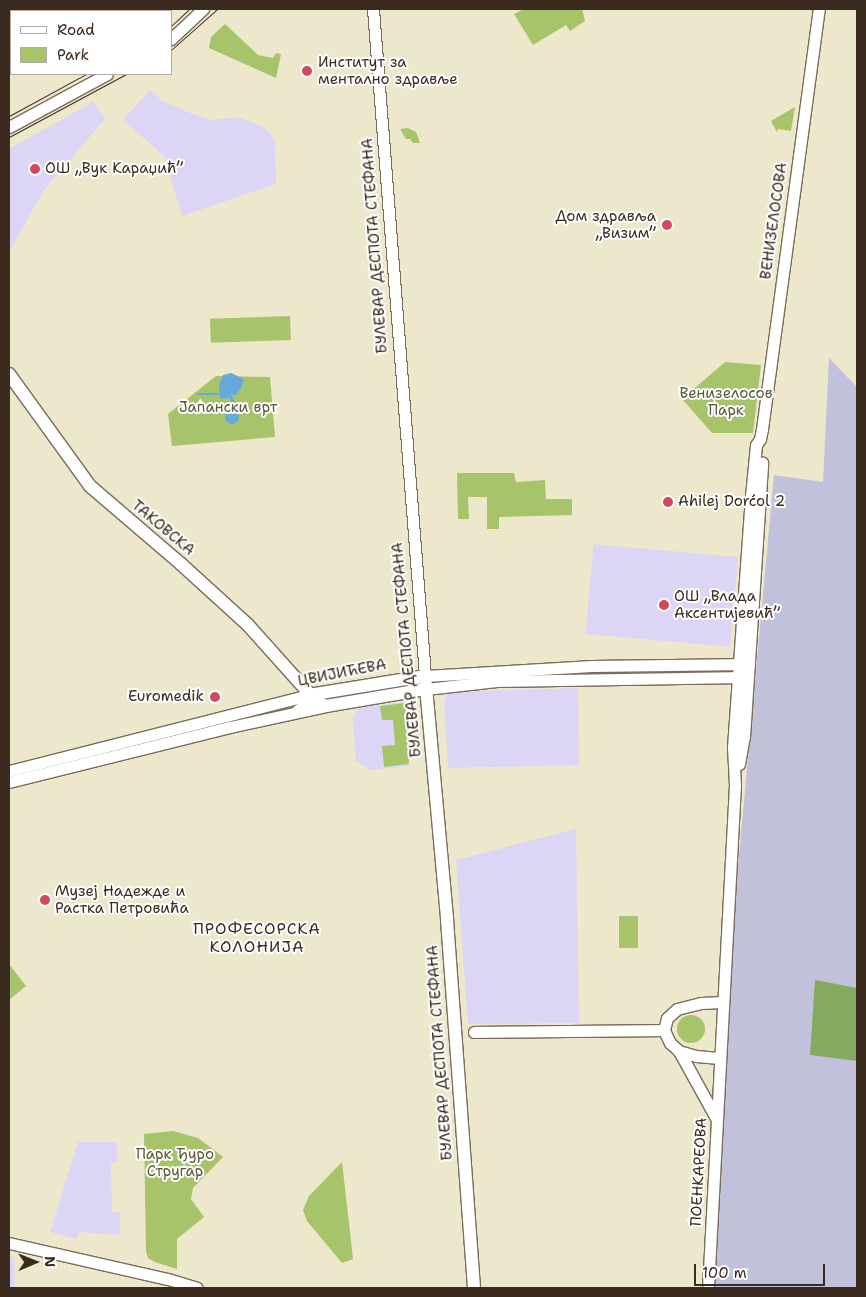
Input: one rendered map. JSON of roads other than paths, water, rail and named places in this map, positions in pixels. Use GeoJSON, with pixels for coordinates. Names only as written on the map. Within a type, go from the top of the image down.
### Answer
{"type":"FeatureCollection","features":[{"type":"Feature","properties":{"kind":"main road","name":"ТАКОВСКА"},"geometry":{"type":"LineString","coordinates":[[9,374],[90,486],[181,564],[248,625],[310,695],[326,706]]}},
{"type":"Feature","properties":{"kind":"main road","name":"ЦВИЈИЋЕВА"},"geometry":{"type":"LineString","coordinates":[[310,695],[426,682]]}},
{"type":"Feature","properties":{"kind":"main road","name":"ЦВИЈИЋЕВА"},"geometry":{"type":"LineString","coordinates":[[326,706],[426,682]]}},
{"type":"Feature","properties":{"kind":"main road","name":"БУЛЕВАР ДЕСПОТА СТЕФАНА"},"geometry":{"type":"LineString","coordinates":[[426,682],[474,1288]]}},
{"type":"Feature","properties":{"kind":"main road"},"geometry":{"type":"LineString","coordinates":[[297,712],[308,704],[310,695]]}},
{"type":"Feature","properties":{"kind":"street"},"geometry":{"type":"LineString","coordinates":[[172,39],[203,9]]}},
{"type":"Feature","properties":{"kind":"street","name":"БУЛЕВАР ДЕСПОТА СТЕФАНА"},"geometry":{"type":"LineString","coordinates":[[373,9],[426,682]]}},
{"type":"Feature","properties":{"kind":"street","name":"ВЕНИЗЕЛОСОВА"},"geometry":{"type":"LineString","coordinates":[[744,664],[756,445],[760,439],[819,9]]}},
{"type":"Feature","properties":{"kind":"street"},"geometry":{"type":"LineString","coordinates":[[9,127],[105,75]]}},
{"type":"Feature","properties":{"kind":"street","name":"ЦВИЈИЋЕВА"},"geometry":{"type":"LineString","coordinates":[[426,682],[582,666],[744,664]]}},
{"type":"Feature","properties":{"kind":"street","name":"ПОЕНКАРЕОВА"},"geometry":{"type":"LineString","coordinates":[[708,1288],[735,785],[744,737],[744,664]]}},
{"type":"Feature","properties":{"kind":"street","name":"ЦВИЈИЋЕВА"},"geometry":{"type":"LineString","coordinates":[[426,682],[743,677]]}},
{"type":"Feature","properties":{"kind":"street","name":"ЦВИЈИЋЕВА"},"geometry":{"type":"LineString","coordinates":[[9,771],[310,695]]}},
{"type":"Feature","properties":{"kind":"street","name":"ЦВИЈИЋЕВА"},"geometry":{"type":"LineString","coordinates":[[9,782],[326,706]]}},
{"type":"Feature","properties":{"kind":"street"},"geometry":{"type":"LineString","coordinates":[[716,1118],[679,1051],[670,1043],[664,1030],[667,1018],[677,1009],[701,1003],[722,1002]]}},
{"type":"Feature","properties":{"kind":"street"},"geometry":{"type":"LineString","coordinates":[[474,1032],[664,1030]]}},
{"type":"Feature","properties":{"kind":"street"},"geometry":{"type":"LineString","coordinates":[[679,1051],[696,1056],[719,1058]]}},
{"type":"Feature","properties":{"kind":"street"},"geometry":{"type":"LineString","coordinates":[[9,1243],[161,1277],[197,1288]]}},
{"type":"Feature","properties":{"kind":"water"},"geometry":{"type":"Polygon","coordinates":[[[231,373],[244,379],[242,386],[236,395],[230,395],[227,399],[220,398],[219,385],[223,375],[231,373]]]}},
{"type":"Feature","properties":{"kind":"water"},"geometry":{"type":"Polygon","coordinates":[[[229,410],[235,410],[239,417],[235,424],[229,424],[225,420],[225,414],[229,410]]]}},
{"type":"Feature","properties":{"kind":"waterway"},"geometry":{"type":"LineString","coordinates":[[198,394],[220,394]]}},
{"type":"Feature","properties":{"kind":"waterway"},"geometry":{"type":"LineString","coordinates":[[230,395],[233,402],[232,410]]}},
{"type":"Feature","properties":{"kind":"tram line"},"geometry":{"type":"LineString","coordinates":[[172,25],[189,9]]}},
{"type":"Feature","properties":{"kind":"tram line"},"geometry":{"type":"LineString","coordinates":[[172,49],[217,9]]}},
{"type":"Feature","properties":{"kind":"tram line"},"geometry":{"type":"LineString","coordinates":[[9,116],[84,75]]}},
{"type":"Feature","properties":{"kind":"tram line"},"geometry":{"type":"LineString","coordinates":[[9,137],[124,75]]}},
{"type":"Feature","properties":{"kind":"place","name":"Институт за ментално здравље"},"geometry":{"type":"Point","coordinates":[307,71]}},
{"type":"Feature","properties":{"kind":"place","name":"ОШ „Вук Караџић”"},"geometry":{"type":"Point","coordinates":[35,169]}},
{"type":"Feature","properties":{"kind":"place","name":"Дом здравља „Визим”"},"geometry":{"type":"Point","coordinates":[667,225]}},
{"type":"Feature","properties":{"kind":"place","name":"Ahilej Dorćol 2"},"geometry":{"type":"Point","coordinates":[668,502]}},
{"type":"Feature","properties":{"kind":"place","name":"ОШ „Влада Аксентијевић”"},"geometry":{"type":"Point","coordinates":[664,605]}},
{"type":"Feature","properties":{"kind":"place","name":"Euromedik"},"geometry":{"type":"Point","coordinates":[215,697]}},
{"type":"Feature","properties":{"kind":"place","name":"Музеј Надежде и Растка Петровића"},"geometry":{"type":"Point","coordinates":[45,900]}},
{"type":"Feature","properties":{"kind":"district","name":"ПРОФЕСОРСКА КОЛОНИЈА"},"geometry":{"type":"Point","coordinates":[257,938]}},
{"type":"Feature","properties":{"kind":"park label","name":"Венизелосов Парк"},"geometry":{"type":"Point","coordinates":[726,402]}},
{"type":"Feature","properties":{"kind":"park label","name":"Јапански врт"},"geometry":{"type":"Point","coordinates":[228,408]}},
{"type":"Feature","properties":{"kind":"park label","name":"Парк Ђуро Стругар"},"geometry":{"type":"Point","coordinates":[175,1162]}}]}
